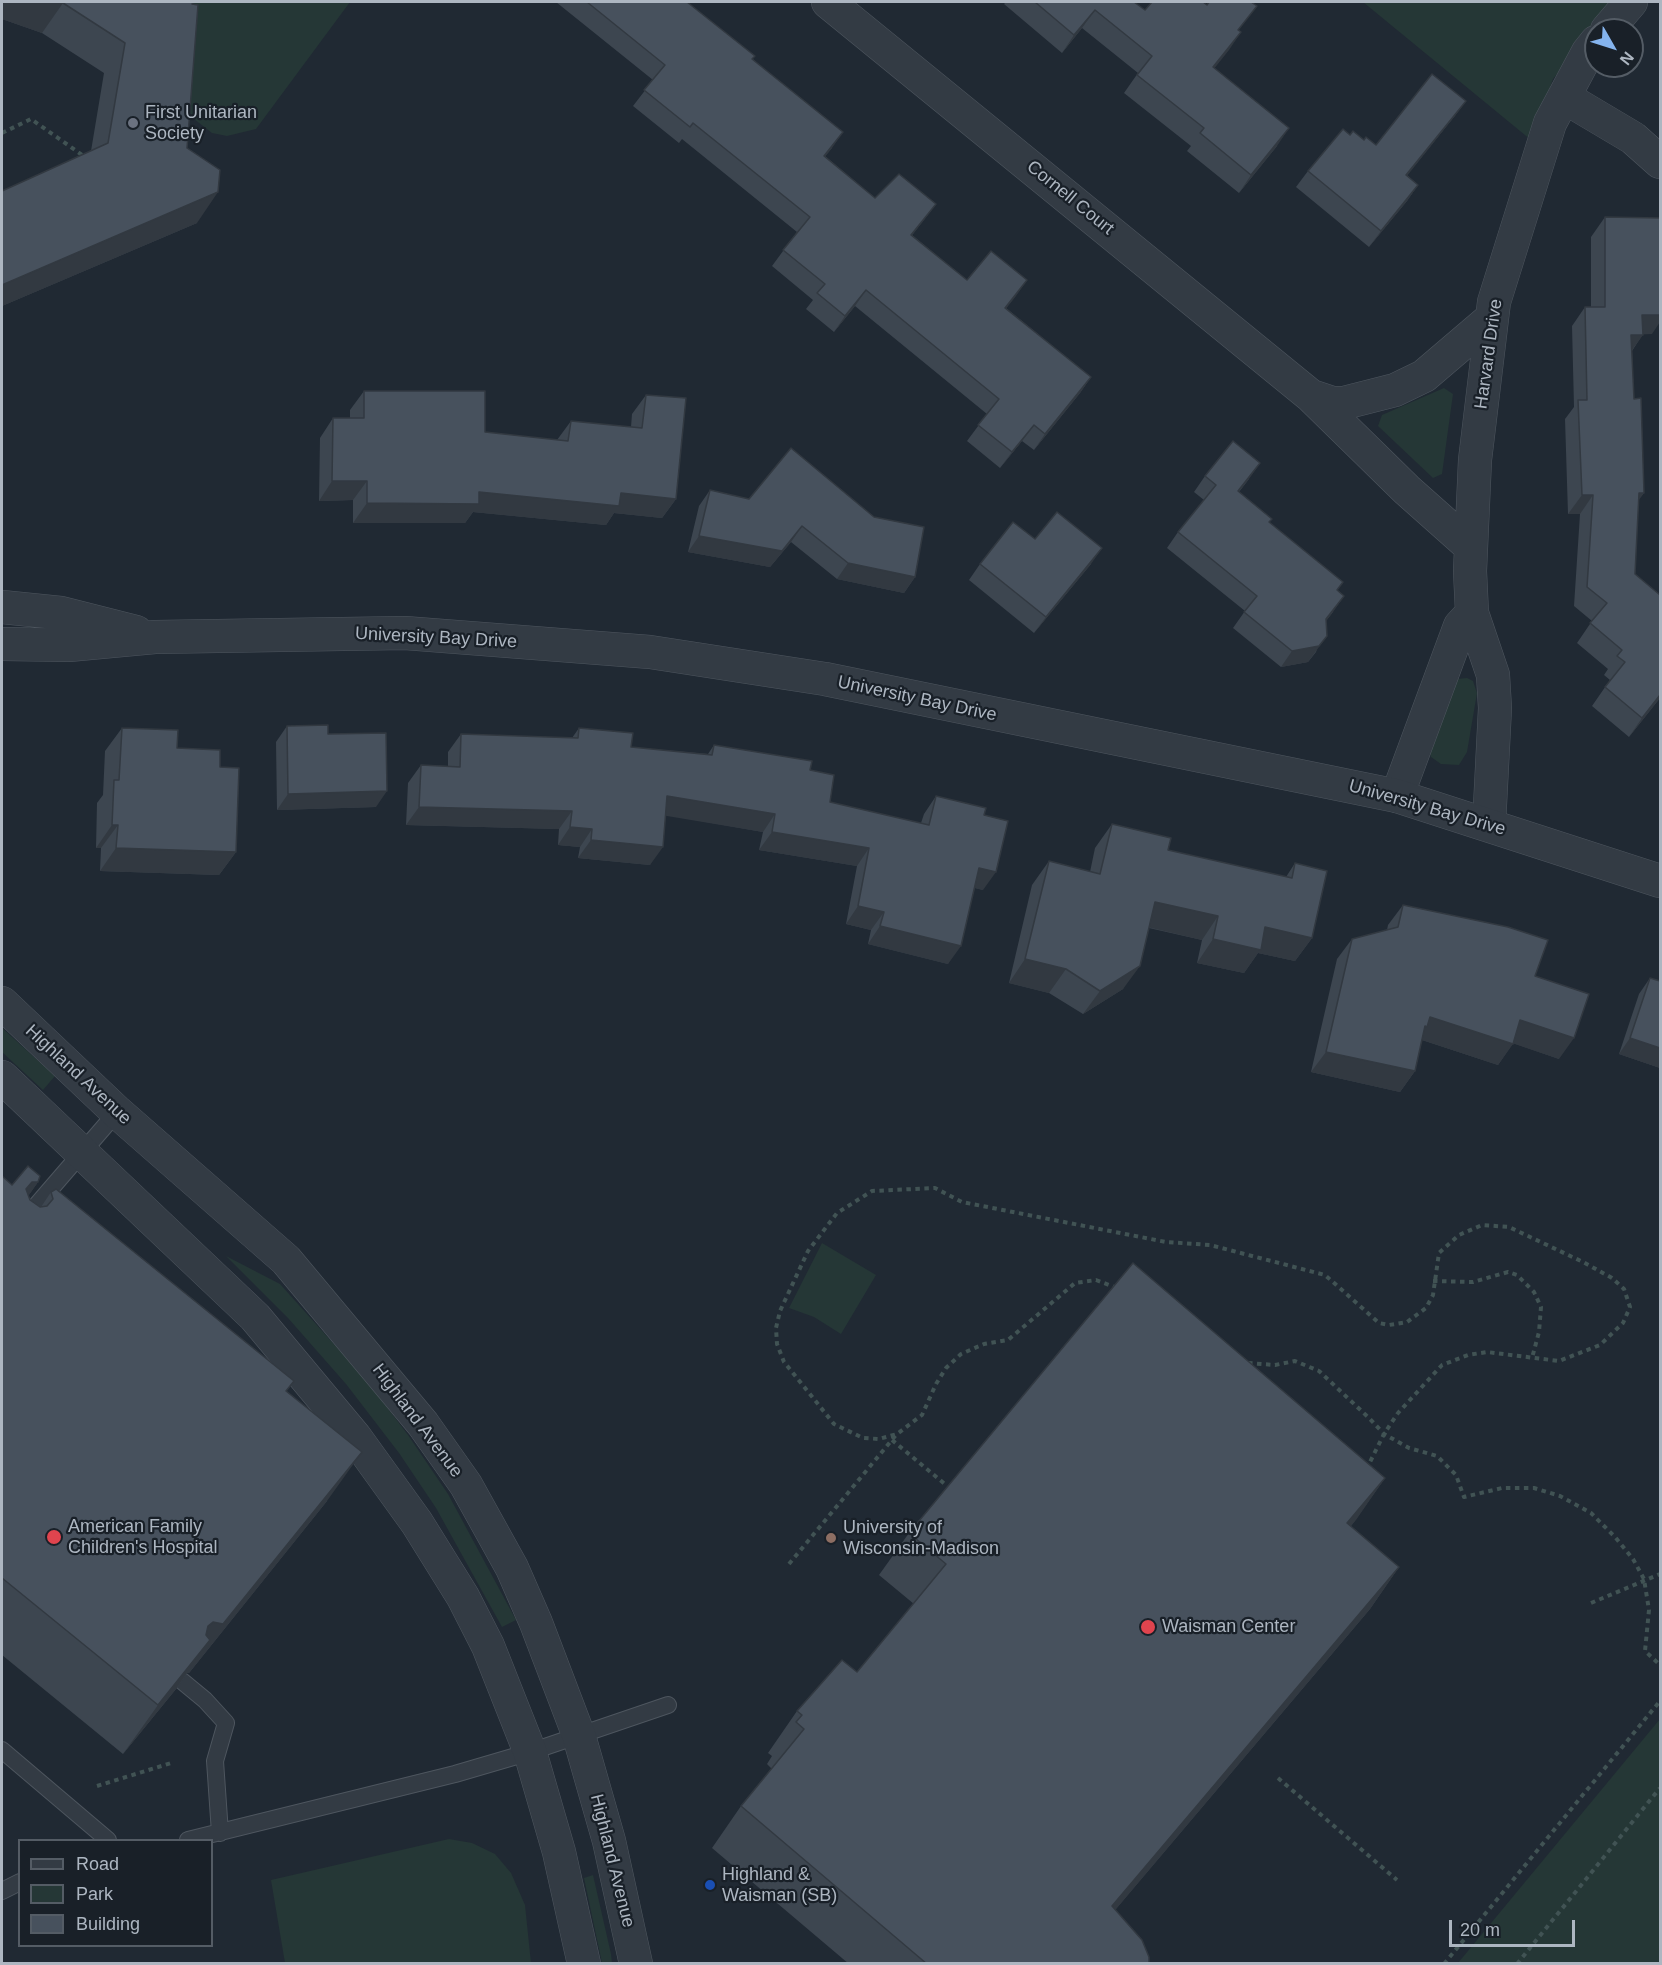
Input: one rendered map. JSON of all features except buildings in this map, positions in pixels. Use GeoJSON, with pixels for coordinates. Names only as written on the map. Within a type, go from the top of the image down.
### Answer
{"type":"FeatureCollection","features":[{"type":"Feature","properties":{"kind":"street","name":"Cornell Court"},"geometry":{"type":"LineString","coordinates":[[828,2],[1311,396],[1407,490],[1470,546]]}},
{"type":"Feature","properties":{"kind":"street","name":"Harvard Drive"},"geometry":{"type":"LineString","coordinates":[[1489,825],[1495,708],[1493,675],[1472,613],[1470,546],[1475,460],[1492,318],[1494,302],[1550,123],[1584,58]]}},
{"type":"Feature","properties":{"kind":"street"},"geometry":{"type":"LineString","coordinates":[[1564,97],[1633,138],[1660,162]]}},
{"type":"Feature","properties":{"kind":"street","name":"Cornell Court"},"geometry":{"type":"LineString","coordinates":[[1311,396],[1332,403],[1344,403],[1395,390],[1424,376],[1492,318]]}},
{"type":"Feature","properties":{"kind":"street","name":"University Bay Drive"},"geometry":{"type":"LineString","coordinates":[[2,607],[62,613],[155,637]]}},
{"type":"Feature","properties":{"kind":"street"},"geometry":{"type":"LineString","coordinates":[[1397,796],[1460,626],[1472,613]]}},
{"type":"Feature","properties":{"kind":"street","name":"University Bay Drive"},"geometry":{"type":"LineString","coordinates":[[2,644],[98,644],[155,637],[405,633],[650,652],[825,679],[1397,796],[1660,881]]}},
{"type":"Feature","properties":{"kind":"street","name":"Highland Avenue"},"geometry":{"type":"LineString","coordinates":[[2,1003],[117,1112],[278,1252],[423,1424],[466,1485],[512,1568],[536,1623],[579,1736],[609,1841],[636,1964]]}},
{"type":"Feature","properties":{"kind":"street"},"geometry":{"type":"LineString","coordinates":[[2,1077],[255,1317],[355,1437],[417,1523],[463,1598],[488,1646],[530,1752],[559,1852],[584,1964]]}},
{"type":"Feature","properties":{"kind":"lane"},"geometry":{"type":"LineString","coordinates":[[14,1231],[117,1112]]}},
{"type":"Feature","properties":{"kind":"lane"},"geometry":{"type":"LineString","coordinates":[[182,1681],[205,1700],[226,1723],[215,1761],[220,1833]]}},
{"type":"Feature","properties":{"kind":"lane"},"geometry":{"type":"LineString","coordinates":[[193,1839],[443,1777],[530,1752],[668,1705]]}},
{"type":"Feature","properties":{"kind":"lane"},"geometry":{"type":"LineString","coordinates":[[2,1750],[107,1839]]}},
{"type":"Feature","properties":{"kind":"lane"},"geometry":{"type":"LineString","coordinates":[[2,1890],[18,1883]]}},
{"type":"Feature","properties":{"kind":"path"},"geometry":{"type":"LineString","coordinates":[[2,133],[31,119],[86,158]]}},
{"type":"Feature","properties":{"kind":"path"},"geometry":{"type":"LineString","coordinates":[[897,1434],[879,1439],[863,1438],[834,1424],[784,1362],[777,1344],[776,1328],[780,1311],[808,1251],[837,1213],[872,1191],[936,1188],[962,1202],[1166,1242],[1210,1245],[1325,1275],[1380,1323],[1389,1325],[1407,1322],[1426,1308],[1432,1295],[1439,1253],[1459,1235],[1482,1225],[1509,1227],[1583,1262],[1612,1278],[1624,1289],[1630,1307],[1623,1323],[1600,1345],[1559,1361],[1487,1352],[1468,1355],[1442,1365],[1398,1413],[1362,1475]]}},
{"type":"Feature","properties":{"kind":"path"},"geometry":{"type":"LineString","coordinates":[[1433,1281],[1473,1282],[1508,1272],[1517,1275],[1534,1292],[1541,1306],[1539,1332],[1532,1358]]}},
{"type":"Feature","properties":{"kind":"path"},"geometry":{"type":"LineString","coordinates":[[789,1564],[897,1434],[922,1415],[941,1376],[961,1354],[984,1344],[1008,1340],[1075,1283],[1096,1280],[1114,1286],[1122,1293]]}},
{"type":"Feature","properties":{"kind":"path"},"geometry":{"type":"LineString","coordinates":[[1240,1363],[1275,1365],[1295,1361],[1319,1371],[1384,1434],[1409,1448],[1437,1456],[1456,1475],[1464,1497],[1502,1488],[1534,1488],[1560,1496],[1591,1513],[1633,1559],[1644,1579],[1649,1610],[1645,1651],[1660,1665]]}},
{"type":"Feature","properties":{"kind":"path"},"geometry":{"type":"LineString","coordinates":[[892,1440],[946,1485]]}},
{"type":"Feature","properties":{"kind":"path"},"geometry":{"type":"LineString","coordinates":[[1591,1603],[1660,1574]]}},
{"type":"Feature","properties":{"kind":"path"},"geometry":{"type":"LineString","coordinates":[[1444,1964],[1660,1701]]}},
{"type":"Feature","properties":{"kind":"path"},"geometry":{"type":"LineString","coordinates":[[97,1786],[171,1763]]}},
{"type":"Feature","properties":{"kind":"path"},"geometry":{"type":"LineString","coordinates":[[1278,1778],[1397,1880]]}},
{"type":"Feature","properties":{"kind":"path"},"geometry":{"type":"LineString","coordinates":[[1517,1964],[1660,1788]]}},
{"type":"Feature","properties":{"kind":"green space"},"geometry":{"type":"Polygon","coordinates":[[[182,2],[350,2],[256,129],[227,136],[212,133],[189,115],[182,2]]]}},
{"type":"Feature","properties":{"kind":"green space"},"geometry":{"type":"Polygon","coordinates":[[[1363,2],[1616,2],[1603,18],[1584,18],[1584,41],[1553,79],[1531,140],[1363,2]]]}},
{"type":"Feature","properties":{"kind":"green space"},"geometry":{"type":"Polygon","coordinates":[[[1444,388],[1453,394],[1442,474],[1433,478],[1378,426],[1382,415],[1444,388]]]}},
{"type":"Feature","properties":{"kind":"green space"},"geometry":{"type":"Polygon","coordinates":[[[1467,678],[1473,681],[1477,693],[1467,752],[1459,765],[1441,764],[1431,757],[1428,748],[1457,679],[1467,678]]]}},
{"type":"Feature","properties":{"kind":"green space"},"geometry":{"type":"Polygon","coordinates":[[[2,1028],[55,1076],[43,1090],[2,1052],[2,1028]]]}},
{"type":"Feature","properties":{"kind":"green space"},"geometry":{"type":"Polygon","coordinates":[[[822,1243],[876,1275],[841,1334],[814,1317],[789,1308],[822,1243]]]}},
{"type":"Feature","properties":{"kind":"green space"},"geometry":{"type":"Polygon","coordinates":[[[226,1256],[280,1284],[368,1382],[448,1494],[516,1620],[502,1627],[436,1508],[399,1453],[346,1384],[288,1318],[226,1256]]]}},
{"type":"Feature","properties":{"kind":"green space"},"geometry":{"type":"Polygon","coordinates":[[[1660,1719],[1660,1963],[1458,1963],[1660,1719]]]}},
{"type":"Feature","properties":{"kind":"green space"},"geometry":{"type":"Polygon","coordinates":[[[449,1839],[472,1843],[495,1854],[511,1873],[525,1905],[531,1963],[285,1963],[271,1880],[449,1839]]]}},
{"type":"Feature","properties":{"kind":"green space"},"geometry":{"type":"Polygon","coordinates":[[[593,1875],[612,1963],[602,1963],[584,1878],[593,1875]]]}},
{"type":"Feature","properties":{"kind":"place","name":"First Unitarian Society"},"geometry":{"type":"Point","coordinates":[133,123]}},
{"type":"Feature","properties":{"kind":"place","name":"American Family Children's Hospital"},"geometry":{"type":"Point","coordinates":[54,1537]}},
{"type":"Feature","properties":{"kind":"place","name":"University of Wisconsin-Madison"},"geometry":{"type":"Point","coordinates":[831,1538]}},
{"type":"Feature","properties":{"kind":"place","name":"Waisman Center"},"geometry":{"type":"Point","coordinates":[1148,1627]}},
{"type":"Feature","properties":{"kind":"place","name":"Highland & Waisman (SB)"},"geometry":{"type":"Point","coordinates":[710,1885]}}]}
